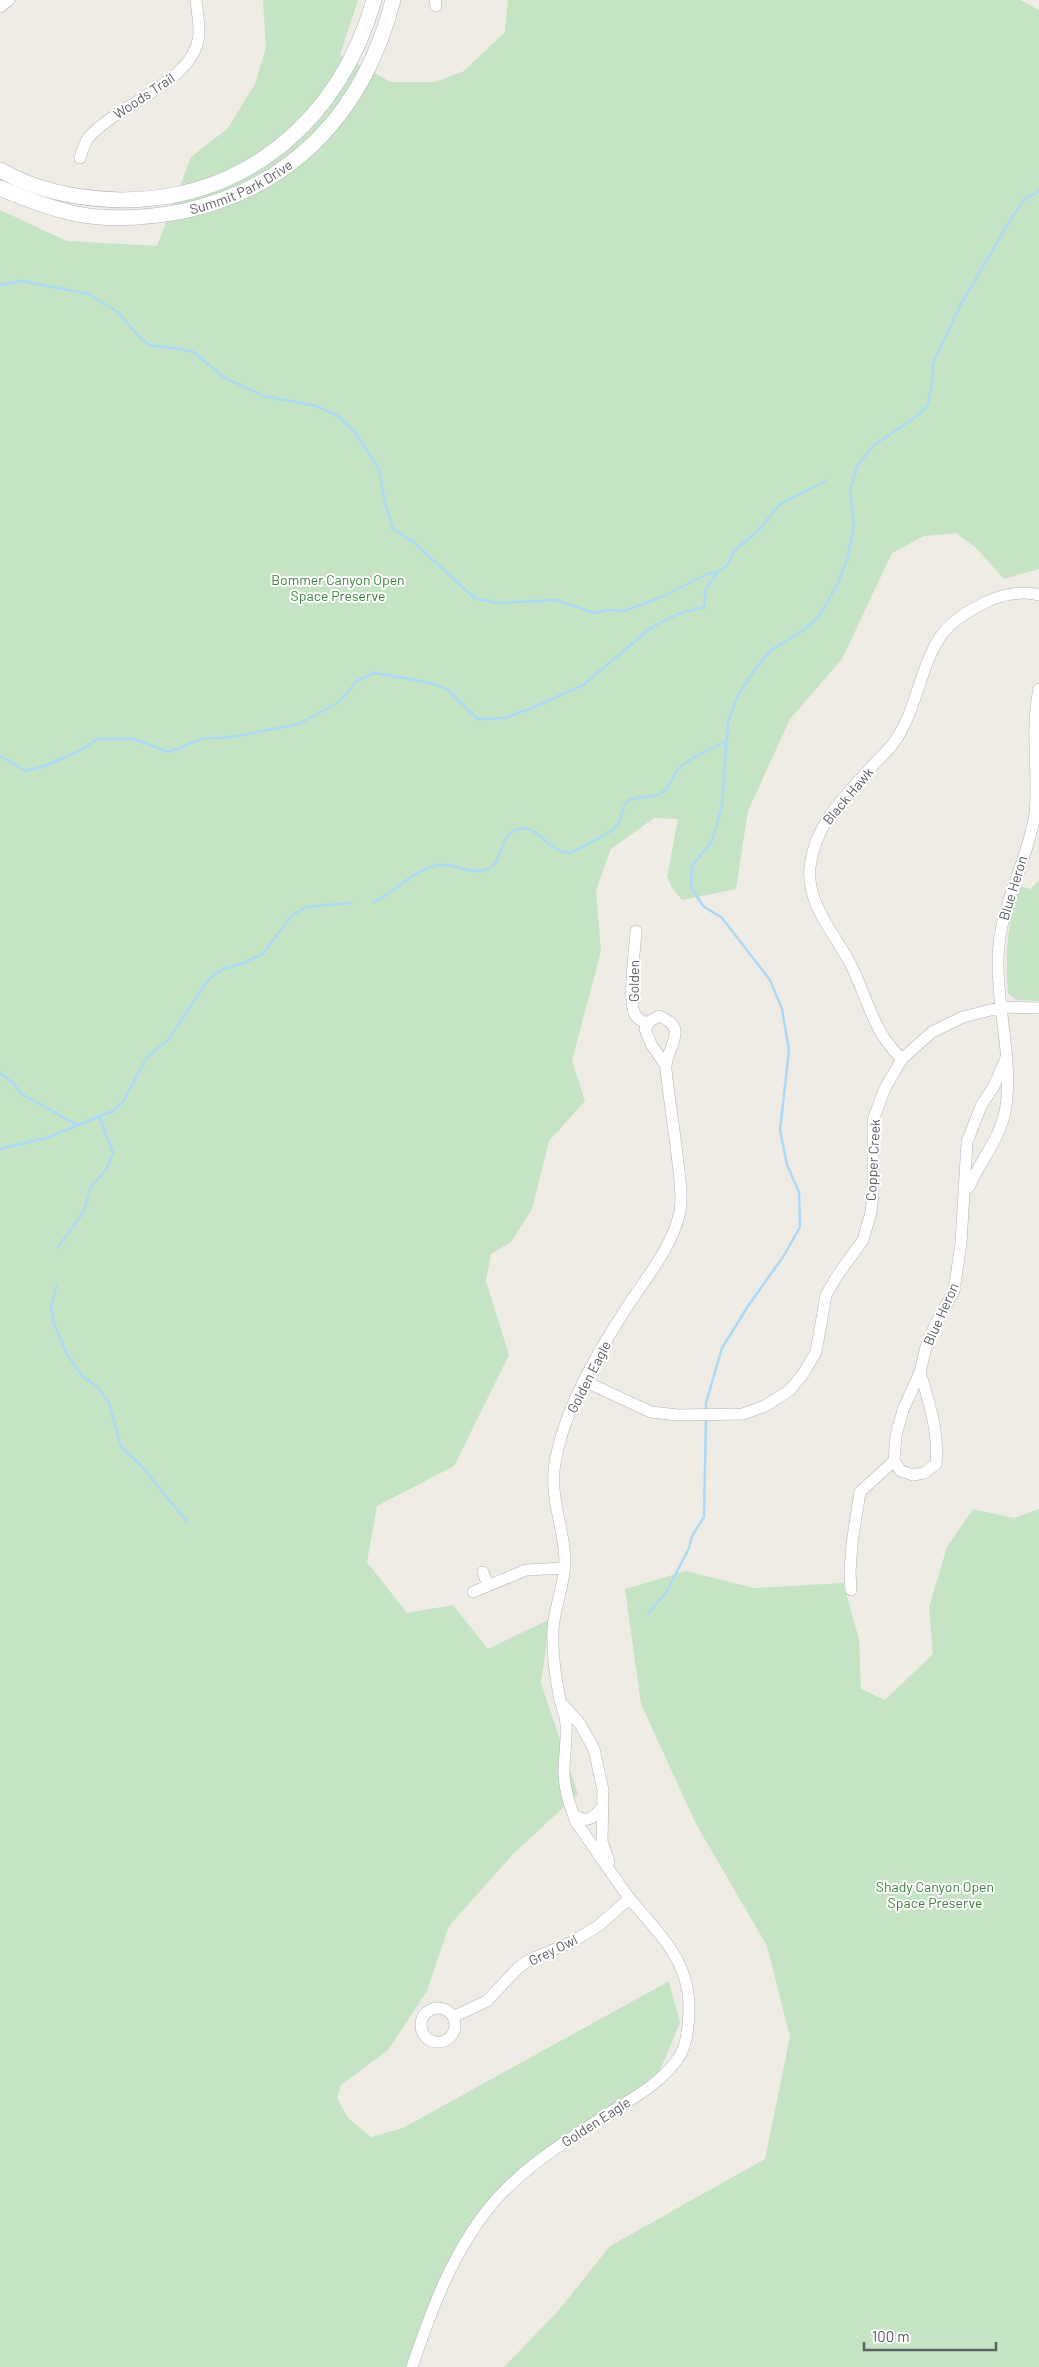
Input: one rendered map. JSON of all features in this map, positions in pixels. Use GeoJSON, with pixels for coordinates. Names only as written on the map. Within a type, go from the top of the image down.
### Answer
{"type":"FeatureCollection","features":[{"type":"Feature","properties":{"kind":"street"},"geometry":{"type":"LineString","coordinates":[[0,7],[9,0]]}},
{"type":"Feature","properties":{"kind":"street","name":"Woods Trail"},"geometry":{"type":"LineString","coordinates":[[80,158],[88,138],[120,110],[173,78],[192,58],[200,32],[196,0]]}},
{"type":"Feature","properties":{"kind":"street","name":"Summit Park Drive"},"geometry":{"type":"LineString","coordinates":[[0,170],[59,193],[110,200],[153,198],[198,190],[220,183],[265,158],[318,111],[334,91],[359,46],[374,0]]}},
{"type":"Feature","properties":{"kind":"street","name":"Summit Park Drive"},"geometry":{"type":"LineString","coordinates":[[0,188],[31,201],[72,213],[116,218],[162,216],[204,206],[244,192],[278,173],[303,154],[328,130],[368,72],[384,33],[392,0]]}},
{"type":"Feature","properties":{"kind":"street","name":"Black Hawk"},"geometry":{"type":"LineString","coordinates":[[902,1058],[877,1028],[850,963],[827,924],[812,893],[810,869],[814,844],[832,810],[896,740],[910,718],[930,659],[940,637],[953,622],[994,598],[1018,593],[1039,595]]}},
{"type":"Feature","properties":{"kind":"street","name":"Blue Heron"},"geometry":{"type":"LineString","coordinates":[[965,1195],[974,1174],[994,1143],[1005,1112],[1006,1058],[998,961],[1003,918],[1035,814],[1037,794],[1035,728],[1039,689]]}},
{"type":"Feature","properties":{"kind":"street","name":"Golden"},"geometry":{"type":"LineString","coordinates":[[636,931],[633,1006],[638,1019],[648,1024]]}},
{"type":"Feature","properties":{"kind":"street","name":"Copper Creek"},"geometry":{"type":"LineString","coordinates":[[584,1381],[651,1412],[678,1415],[718,1416],[743,1414],[766,1406],[790,1390],[803,1374],[816,1352],[826,1295],[863,1240],[871,1212],[873,1194],[873,1120],[885,1088],[902,1058],[932,1032],[946,1023],[1002,1006],[1039,1008]]}},
{"type":"Feature","properties":{"kind":"street","name":"Golden Eagle"},"geometry":{"type":"LineString","coordinates":[[412,2367],[435,2302],[455,2258],[474,2226],[495,2201],[544,2155],[658,2081],[680,2055],[687,2032],[686,1983],[681,1965],[667,1942],[630,1898],[576,1822],[573,1814],[567,1795],[564,1773],[566,1723],[560,1702],[552,1650],[554,1625],[564,1581],[565,1559],[555,1505],[553,1480],[556,1461],[567,1422],[584,1381],[618,1322],[668,1245],[680,1208],[680,1179],[666,1066],[676,1036],[675,1027],[667,1019],[659,1016],[648,1024],[645,1029],[650,1044],[666,1066]]}},
{"type":"Feature","properties":{"kind":"street","name":"Blue Heron"},"geometry":{"type":"LineString","coordinates":[[920,1372],[933,1419],[937,1450],[936,1464],[924,1473],[913,1475],[901,1471],[894,1461],[896,1435],[903,1410],[920,1372],[926,1347],[935,1325],[954,1291],[958,1272],[965,1195],[967,1142],[981,1106],[994,1086],[1006,1058]]}},
{"type":"Feature","properties":{"kind":"street"},"geometry":{"type":"LineString","coordinates":[[851,1590],[852,1543],[860,1492],[894,1461]]}},
{"type":"Feature","properties":{"kind":"street"},"geometry":{"type":"LineString","coordinates":[[473,1592],[526,1570],[564,1568]]}},
{"type":"Feature","properties":{"kind":"street"},"geometry":{"type":"LineString","coordinates":[[483,1572],[488,1586]]}},
{"type":"Feature","properties":{"kind":"street","name":"Golden Eagle"},"geometry":{"type":"LineString","coordinates":[[560,1702],[580,1724],[594,1749],[600,1773],[603,1806],[602,1841],[612,1872]]}},
{"type":"Feature","properties":{"kind":"street"},"geometry":{"type":"LineString","coordinates":[[573,1814],[580,1819],[589,1820],[595,1817],[603,1806]]}},
{"type":"Feature","properties":{"kind":"street","name":"Grey Owl"},"geometry":{"type":"LineString","coordinates":[[453,2017],[487,2001],[518,1968],[529,1960],[572,1942],[598,1926],[630,1898]]}},
{"type":"Feature","properties":{"kind":"green space","name":"Bommer Canyon Open Space Preserve"},"geometry":{"type":"Polygon","coordinates":[[[263,0],[358,0],[340,55],[391,82],[435,82],[464,71],[505,32],[508,0],[1020,0],[1039,10],[1039,569],[1004,579],[976,548],[956,533],[924,536],[892,553],[842,659],[790,719],[748,811],[736,889],[682,900],[672,888],[667,877],[678,819],[654,818],[611,849],[596,890],[601,951],[572,1061],[585,1101],[549,1141],[532,1209],[511,1242],[491,1254],[486,1281],[509,1355],[454,1466],[377,1506],[367,1562],[407,1613],[453,1605],[488,1649],[550,1619],[541,1683],[578,1794],[513,1854],[449,1926],[427,1991],[388,2050],[341,2085],[337,2098],[348,2118],[371,2137],[403,2128],[669,1981],[680,2023],[657,2077],[502,2187],[450,2267],[411,2367],[0,2367],[0,210],[67,241],[157,246],[191,157],[228,128],[255,84],[266,47],[263,0]]]}},
{"type":"Feature","properties":{"kind":"green space"},"geometry":{"type":"Polygon","coordinates":[[[1039,880],[1039,1001],[1016,1000],[1008,993],[1007,952],[1012,913],[1020,886],[1031,889],[1039,880]]]}},
{"type":"Feature","properties":{"kind":"green space","name":"Shady Canyon Open Space Preserve"},"geometry":{"type":"Polygon","coordinates":[[[973,1509],[1014,1518],[1039,1509],[1039,2367],[504,2367],[559,2310],[610,2246],[765,2159],[790,2037],[767,1946],[696,1824],[641,1704],[625,1589],[686,1571],[754,1588],[843,1583],[859,1639],[861,1689],[885,1700],[933,1654],[929,1607],[947,1547],[973,1509]]]}},
{"type":"Feature","properties":{"kind":"waterway"},"geometry":{"type":"LineString","coordinates":[[706,1411],[706,1403],[722,1348],[748,1306],[783,1257],[800,1227],[799,1192],[787,1165],[780,1130],[789,1050],[782,1009],[770,980],[722,918],[703,906],[691,887],[692,866],[712,841],[722,805],[728,722],[737,697],[770,651],[805,629],[820,615],[837,585],[848,557],[854,524],[850,491],[857,466],[874,445],[920,414],[928,404],[933,363],[961,304],[1012,217],[1025,199],[1039,191]]}},
{"type":"Feature","properties":{"kind":"waterway"},"geometry":{"type":"LineString","coordinates":[[0,285],[22,281],[89,294],[118,312],[140,338],[150,345],[192,351],[225,378],[264,396],[316,406],[338,416],[354,431],[379,469],[385,503],[393,529],[413,542],[476,599],[499,603],[556,600],[595,613],[608,610],[624,611],[664,596],[707,574],[718,572],[727,566],[734,551],[758,531],[780,504],[825,481]]}},
{"type":"Feature","properties":{"kind":"waterway"},"geometry":{"type":"LineString","coordinates":[[0,756],[26,771],[47,765],[77,752],[98,739],[133,739],[169,752],[201,739],[232,737],[299,724],[339,702],[357,681],[374,673],[427,682],[447,689],[478,719],[505,718],[583,685],[652,627],[678,614],[704,607],[706,588],[718,572]]}},
{"type":"Feature","properties":{"kind":"waterway"},"geometry":{"type":"LineString","coordinates":[[374,902],[414,875],[431,867],[446,865],[476,871],[488,869],[497,860],[507,836],[518,829],[532,830],[556,849],[563,852],[577,850],[607,834],[615,827],[619,822],[627,801],[660,794],[666,789],[679,768],[684,764],[727,741]]}},
{"type":"Feature","properties":{"kind":"waterway"},"geometry":{"type":"LineString","coordinates":[[0,1149],[46,1138],[113,1111],[123,1102],[147,1057],[169,1039],[208,980],[223,969],[241,964],[263,954],[291,916],[306,907],[351,903]]}},
{"type":"Feature","properties":{"kind":"waterway"},"geometry":{"type":"LineString","coordinates":[[0,1073],[12,1082],[22,1094],[77,1125]]}},
{"type":"Feature","properties":{"kind":"waterway"},"geometry":{"type":"LineString","coordinates":[[58,1247],[83,1213],[91,1187],[107,1168],[113,1153],[99,1116]]}},
{"type":"Feature","properties":{"kind":"waterway"},"geometry":{"type":"LineString","coordinates":[[57,1284],[51,1306],[54,1324],[67,1354],[82,1376],[98,1387],[109,1403],[121,1447],[141,1465],[187,1522]]}},
{"type":"Feature","properties":{"kind":"waterway"},"geometry":{"type":"LineString","coordinates":[[648,1614],[667,1591],[689,1548],[692,1536],[704,1517],[706,1419]]}}]}
